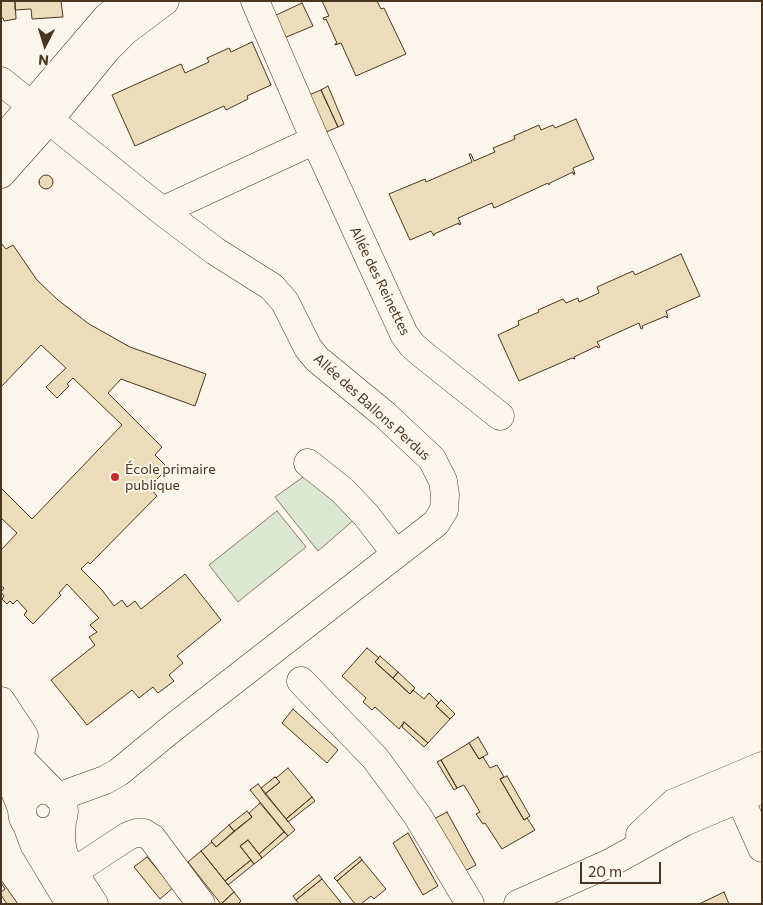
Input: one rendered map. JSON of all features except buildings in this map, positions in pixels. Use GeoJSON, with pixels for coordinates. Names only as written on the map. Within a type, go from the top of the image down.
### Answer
{"type":"FeatureCollection","features":[{"type":"Feature","properties":{"kind":"street"},"geometry":{"type":"LineString","coordinates":[[1,174],[107,17],[128,1]]}},
{"type":"Feature","properties":{"kind":"street","name":"Allée des Reinettes"},"geometry":{"type":"LineString","coordinates":[[255,1],[315,140],[404,334],[417,349],[500,416]]}},
{"type":"Feature","properties":{"kind":"street"},"geometry":{"type":"LineString","coordinates":[[1,140],[41,113],[125,31],[162,2]]}},
{"type":"Feature","properties":{"kind":"street","name":"Allée des Ballons Perdus"},"geometry":{"type":"LineString","coordinates":[[1,81],[162,211],[215,250],[272,287],[286,302],[308,348],[317,359],[384,414],[432,459],[443,482],[446,495],[444,510],[436,523],[170,730],[119,772],[58,803]]}},
{"type":"Feature","properties":{"kind":"street"},"geometry":{"type":"LineString","coordinates":[[162,211],[315,140]]}},
{"type":"Feature","properties":{"kind":"street"},"geometry":{"type":"LineString","coordinates":[[308,463],[342,490],[366,515],[396,554]]}},
{"type":"Feature","properties":{"kind":"street"},"geometry":{"type":"LineString","coordinates":[[301,681],[375,758],[418,815],[470,904]]}},
{"type":"Feature","properties":{"kind":"street"},"geometry":{"type":"LineString","coordinates":[[1,701],[24,736],[7,746]]}},
{"type":"Feature","properties":{"kind":"street"},"geometry":{"type":"LineString","coordinates":[[7,746],[58,803],[67,886]]}},
{"type":"Feature","properties":{"kind":"street"},"geometry":{"type":"LineString","coordinates":[[7,746],[11,781],[34,844],[67,886],[94,904]]}},
{"type":"Feature","properties":{"kind":"street"},"geometry":{"type":"LineString","coordinates":[[518,904],[610,863],[745,789],[762,766]]}},
{"type":"Feature","properties":{"kind":"street"},"geometry":{"type":"LineString","coordinates":[[745,789],[762,848]]}},
{"type":"Feature","properties":{"kind":"street"},"geometry":{"type":"LineString","coordinates":[[44,790],[58,803],[55,827],[46,831],[36,830],[25,817],[26,799],[33,792],[44,790]]}},
{"type":"Feature","properties":{"kind":"street"},"geometry":{"type":"LineString","coordinates":[[67,886],[128,836],[144,833],[152,838],[201,904]]}},
{"type":"Feature","properties":{"kind":"green space"},"geometry":{"type":"Polygon","coordinates":[[[306,475],[355,519],[318,551],[275,497],[306,475]]]}},
{"type":"Feature","properties":{"kind":"green space"},"geometry":{"type":"Polygon","coordinates":[[[277,511],[306,547],[238,602],[209,565],[277,511]]]}},
{"type":"Feature","properties":{"kind":"place","name":"École primaire publique"},"geometry":{"type":"Point","coordinates":[115,477]}}]}
